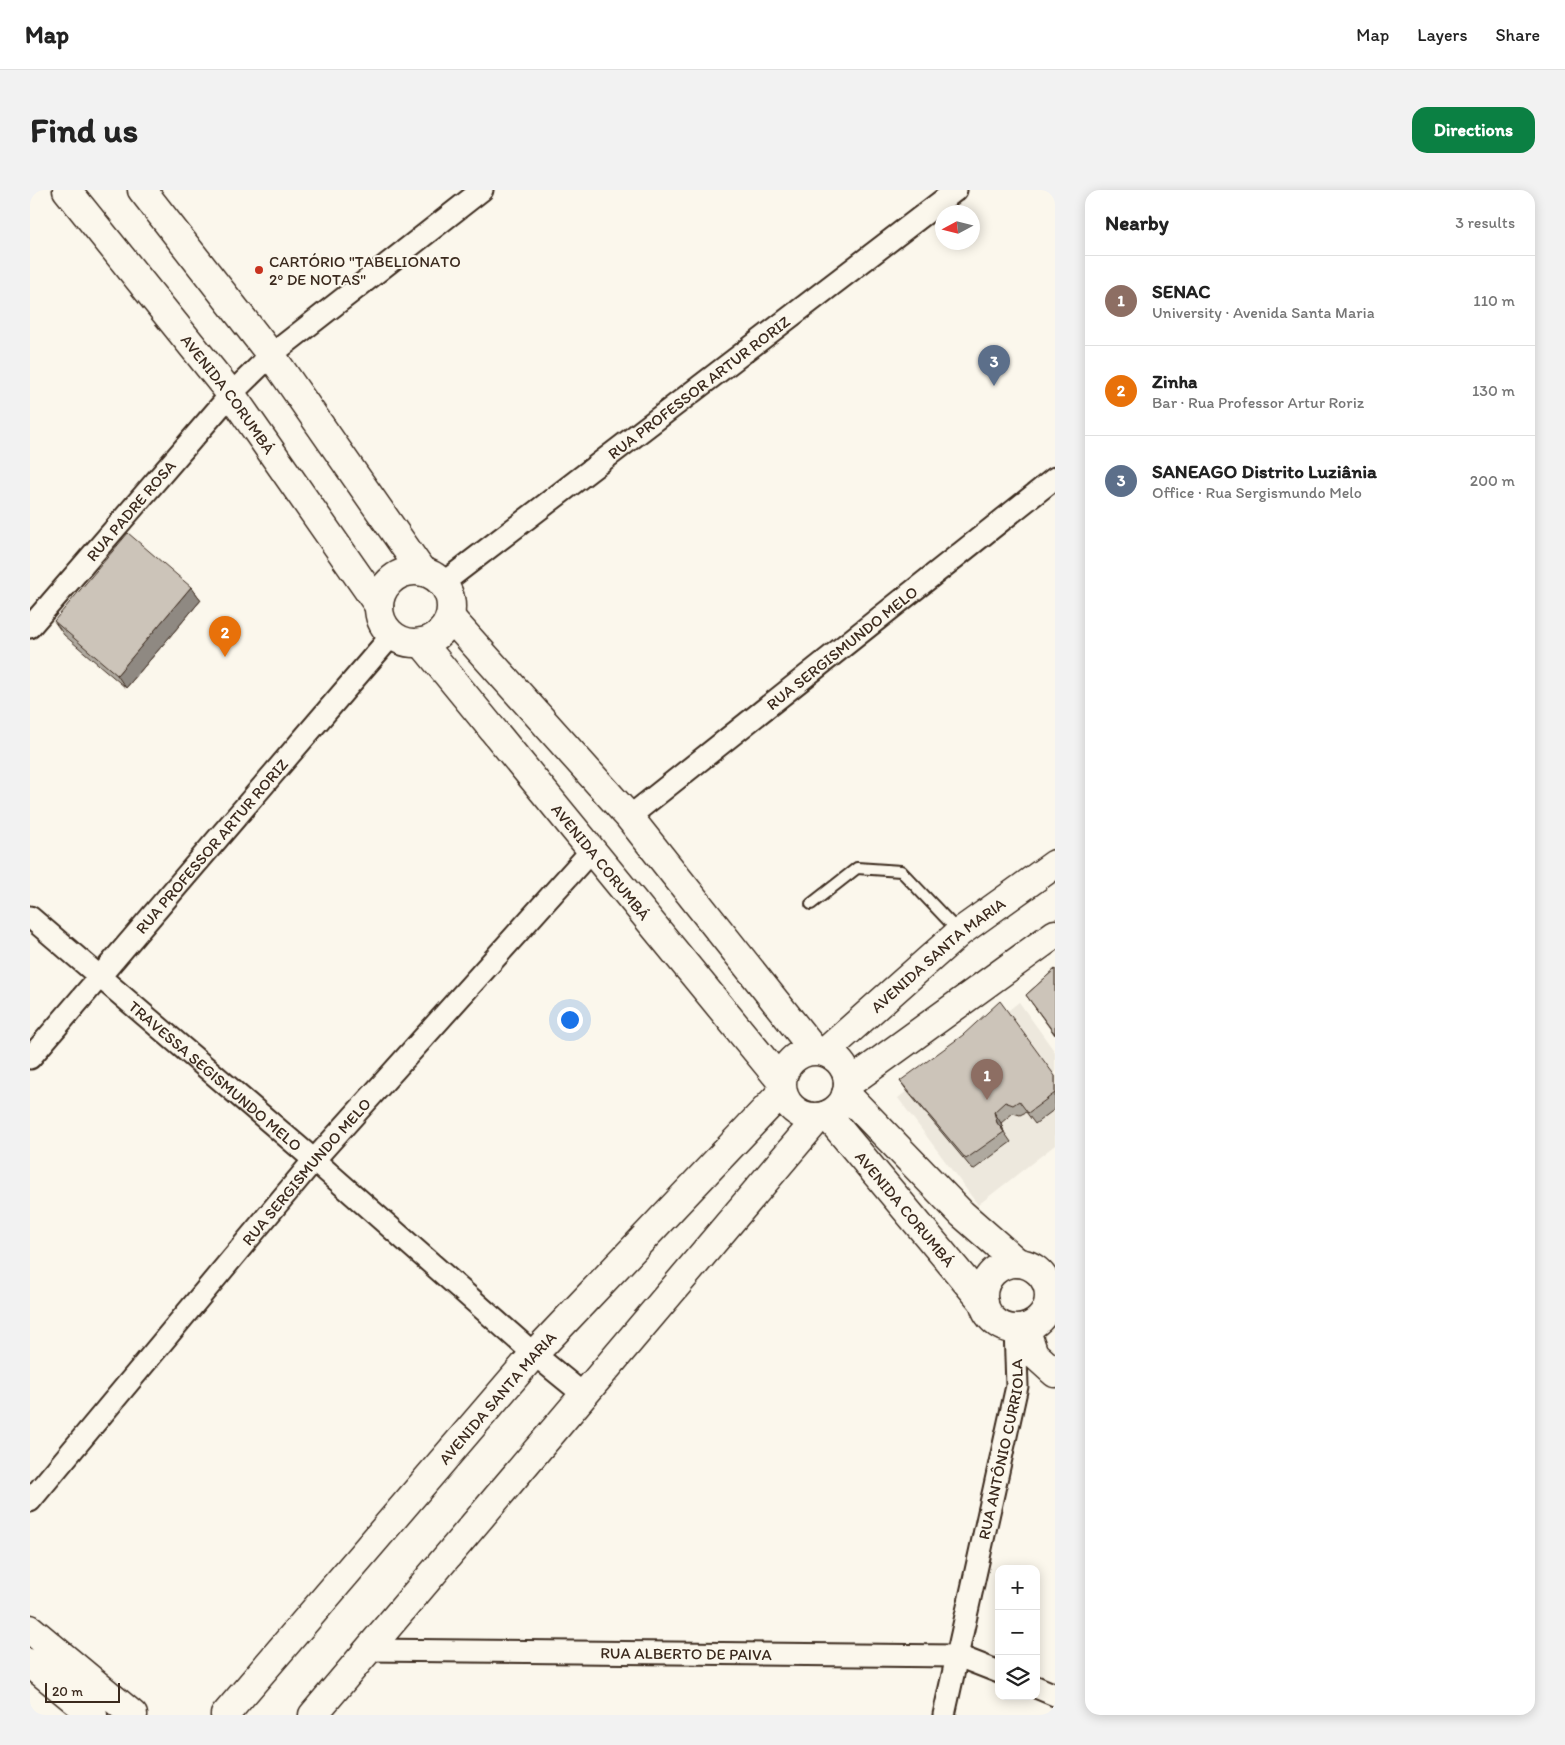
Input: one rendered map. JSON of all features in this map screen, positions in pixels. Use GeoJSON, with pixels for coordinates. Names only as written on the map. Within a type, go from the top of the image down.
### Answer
{"type":"FeatureCollection","features":[{"type":"Feature","properties":{"kind":"main road","name":"AVENIDA CORUMBÁ"},"geometry":{"type":"LineString","coordinates":[[67,190],[231,394],[378,606],[382,622],[392,635]]}},
{"type":"Feature","properties":{"kind":"main road"},"geometry":{"type":"LineString","coordinates":[[142,190],[271,355],[432,577],[451,600],[450,618],[439,634],[421,642],[406,642],[392,635]]}},
{"type":"Feature","properties":{"kind":"main road"},"geometry":{"type":"LineString","coordinates":[[378,606],[384,586],[401,573],[432,577]]}},
{"type":"Feature","properties":{"kind":"main road"},"geometry":{"type":"LineString","coordinates":[[450,618],[628,817],[820,1051],[842,1064],[847,1089]]}},
{"type":"Feature","properties":{"kind":"main road","name":"AVENIDA CORUMBÁ"},"geometry":{"type":"LineString","coordinates":[[421,642],[782,1086]]}},
{"type":"Feature","properties":{"kind":"main road","name":"AVENIDA SANTA MARIA"},"geometry":{"type":"LineString","coordinates":[[820,1051],[960,932],[1055,864]]}},
{"type":"Feature","properties":{"kind":"main road"},"geometry":{"type":"LineString","coordinates":[[313,1715],[583,1394],[823,1116],[836,1110],[847,1089],[1055,934]]}},
{"type":"Feature","properties":{"kind":"main road"},"geometry":{"type":"LineString","coordinates":[[820,1051],[800,1054],[789,1062],[782,1086],[787,1103],[796,1112],[807,1116],[823,1116]]}},
{"type":"Feature","properties":{"kind":"main road","name":"AVENIDA SANTA MARIA"},"geometry":{"type":"LineString","coordinates":[[225,1715],[534,1354],[782,1086]]}},
{"type":"Feature","properties":{"kind":"main road","name":"AVENIDA CORUMBÁ"},"geometry":{"type":"LineString","coordinates":[[847,1089],[962,1214],[1018,1263]]}},
{"type":"Feature","properties":{"kind":"main road","name":"AVENIDA CORUMBÁ"},"geometry":{"type":"LineString","coordinates":[[823,1116],[984,1303]]}},
{"type":"Feature","properties":{"kind":"main road"},"geometry":{"type":"LineString","coordinates":[[1018,1263],[1037,1271],[1051,1300],[1040,1319],[1020,1328],[1004,1327],[994,1321],[984,1303],[986,1283],[998,1268],[1018,1263]]}},
{"type":"Feature","properties":{"kind":"main road"},"geometry":{"type":"LineString","coordinates":[[1020,1328],[1034,1354],[1055,1373]]}},
{"type":"Feature","properties":{"kind":"main road"},"geometry":{"type":"LineString","coordinates":[[30,1629],[133,1715]]}},
{"type":"Feature","properties":{"kind":"main road"},"geometry":{"type":"LineString","coordinates":[[30,1663],[93,1715]]}},
{"type":"Feature","properties":{"kind":"street"},"geometry":{"type":"LineString","coordinates":[[271,355],[482,190]]}},
{"type":"Feature","properties":{"kind":"street","name":"RUA PROFESSOR ARTUR RORIZ"},"geometry":{"type":"LineString","coordinates":[[432,577],[956,190]]}},
{"type":"Feature","properties":{"kind":"street","name":"RUA PADRE ROSA"},"geometry":{"type":"LineString","coordinates":[[30,627],[231,394],[271,355]]}},
{"type":"Feature","properties":{"kind":"street","name":"RUA SERGISMUNDO MELO"},"geometry":{"type":"LineString","coordinates":[[628,817],[1055,478]]}},
{"type":"Feature","properties":{"kind":"street","name":"RUA PROFESSOR ARTUR RORIZ"},"geometry":{"type":"LineString","coordinates":[[30,1058],[392,635]]}},
{"type":"Feature","properties":{"kind":"street","name":"RUA SERGISMUNDO MELO"},"geometry":{"type":"LineString","coordinates":[[30,1501],[314,1160],[591,851]]}},
{"type":"Feature","properties":{"kind":"street","name":"TRAVESSA SEGISMUNDO MELO"},"geometry":{"type":"LineString","coordinates":[[30,917],[314,1160],[534,1354],[583,1394]]}},
{"type":"Feature","properties":{"kind":"street","name":"RUA ANTÔNIO CURRIOLA"},"geometry":{"type":"LineString","coordinates":[[944,1715],[1017,1386],[1020,1328]]}},
{"type":"Feature","properties":{"kind":"street","name":"RUA ALBERTO DE PAIVA"},"geometry":{"type":"LineString","coordinates":[[368,1650],[958,1656],[995,1670]]}},
{"type":"Feature","properties":{"kind":"street"},"geometry":{"type":"LineString","coordinates":[[1040,1689],[1055,1695]]}},
{"type":"Feature","properties":{"kind":"lane"},"geometry":{"type":"LineString","coordinates":[[811,904],[857,868],[901,871],[960,932]]}},
{"type":"Feature","properties":{"kind":"shaded area"},"geometry":{"type":"Polygon","coordinates":[[[1019,1002],[1055,1052],[1055,1145],[978,1205],[898,1098],[1019,1002]]]}},
{"type":"Feature","properties":{"kind":"building"},"geometry":{"type":"Polygon","coordinates":[[[128,533],[191,587],[117,675],[54,621],[128,533]]]}},
{"type":"Feature","properties":{"kind":"building"},"geometry":{"type":"Polygon","coordinates":[[[1055,969],[1055,1034],[1026,995],[1055,969]]]}},
{"type":"Feature","properties":{"kind":"building"},"geometry":{"type":"Polygon","coordinates":[[[1000,1001],[1055,1076],[1055,1093],[1028,1113],[1019,1101],[1013,1105],[1005,1102],[994,1112],[997,1123],[1004,1132],[966,1159],[900,1081],[963,1035],[1000,1001]]]}},
{"type":"Feature","properties":{"kind":"place","name":"CARTÓRIO \"TABELIONATO 2º DE NOTAS\""},"geometry":{"type":"Point","coordinates":[259,270]}},
{"type":"Feature","properties":{"kind":"place","name":"SANEAGO Distrito Luziânia"},"geometry":{"type":"Point","coordinates":[994,386]}},
{"type":"Feature","properties":{"kind":"place","name":"Zinha"},"geometry":{"type":"Point","coordinates":[225,657]}},
{"type":"Feature","properties":{"kind":"place","name":"SENAC"},"geometry":{"type":"Point","coordinates":[987,1100]}}]}
